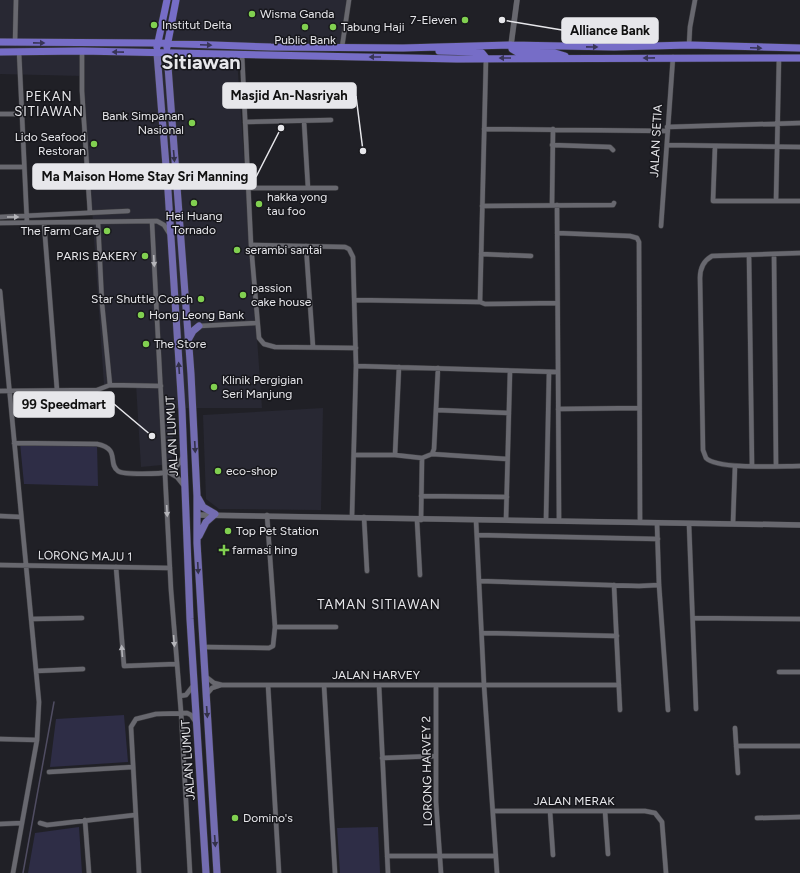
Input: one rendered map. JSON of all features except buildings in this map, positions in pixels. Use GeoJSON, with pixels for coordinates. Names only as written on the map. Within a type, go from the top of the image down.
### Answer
{"type":"FeatureCollection","features":[{"type":"Feature","properties":{"kind":"highway","name":"JALAN LUMUT"},"geometry":{"type":"LineString","coordinates":[[157,53],[157,43],[167,0]]}},
{"type":"Feature","properties":{"kind":"highway","name":"JALAN LUMUT"},"geometry":{"type":"LineString","coordinates":[[167,53],[167,43],[176,0]]}},
{"type":"Feature","properties":{"kind":"highway"},"geometry":{"type":"LineString","coordinates":[[0,42],[167,43],[271,47],[403,48],[478,52],[482,53],[486,58]]}},
{"type":"Feature","properties":{"kind":"highway"},"geometry":{"type":"LineString","coordinates":[[403,48],[511,45],[614,48],[689,45],[800,48]]}},
{"type":"Feature","properties":{"kind":"highway"},"geometry":{"type":"LineString","coordinates":[[511,45],[512,49],[517,52],[555,53],[570,58]]}},
{"type":"Feature","properties":{"kind":"highway"},"geometry":{"type":"LineString","coordinates":[[689,45],[692,51],[696,52],[732,53],[767,57]]}},
{"type":"Feature","properties":{"kind":"highway"},"geometry":{"type":"LineString","coordinates":[[614,48],[630,51],[666,50],[673,57]]}},
{"type":"Feature","properties":{"kind":"highway"},"geometry":{"type":"LineString","coordinates":[[776,48],[789,53],[800,53]]}},
{"type":"Feature","properties":{"kind":"highway"},"geometry":{"type":"LineString","coordinates":[[0,52],[82,51],[486,58],[800,58]]}},
{"type":"Feature","properties":{"kind":"main road","name":"JALAN LUMUT"},"geometry":{"type":"LineString","coordinates":[[157,53],[171,237],[183,427],[186,488],[186,534],[206,873]]}},
{"type":"Feature","properties":{"kind":"main road","name":"JALAN LUMUT"},"geometry":{"type":"LineString","coordinates":[[167,53],[191,374],[197,496],[197,543],[205,696],[217,873]]}},
{"type":"Feature","properties":{"kind":"main road"},"geometry":{"type":"LineString","coordinates":[[186,317],[191,323],[199,326],[193,331],[188,340]]}},
{"type":"Feature","properties":{"kind":"main road"},"geometry":{"type":"LineString","coordinates":[[180,391],[186,390],[191,374]]}},
{"type":"Feature","properties":{"kind":"main road"},"geometry":{"type":"LineString","coordinates":[[183,427],[186,410],[193,408]]}},
{"type":"Feature","properties":{"kind":"main road"},"geometry":{"type":"LineString","coordinates":[[197,496],[203,508],[215,514],[203,526],[197,543]]}},
{"type":"Feature","properties":{"kind":"main road"},"geometry":{"type":"LineString","coordinates":[[185,497],[192,510],[197,515],[190,522],[186,534]]}},
{"type":"Feature","properties":{"kind":"street"},"geometry":{"type":"LineString","coordinates":[[15,43],[16,0]]}},
{"type":"Feature","properties":{"kind":"street"},"geometry":{"type":"LineString","coordinates":[[342,47],[349,0]]}},
{"type":"Feature","properties":{"kind":"street"},"geometry":{"type":"LineString","coordinates":[[511,45],[517,0]]}},
{"type":"Feature","properties":{"kind":"street"},"geometry":{"type":"LineString","coordinates":[[689,45],[690,27],[695,0]]}},
{"type":"Feature","properties":{"kind":"street"},"geometry":{"type":"LineString","coordinates":[[19,51],[27,223]]}},
{"type":"Feature","properties":{"kind":"street"},"geometry":{"type":"LineString","coordinates":[[82,51],[82,91],[90,213]]}},
{"type":"Feature","properties":{"kind":"street"},"geometry":{"type":"LineString","coordinates":[[242,54],[251,245],[258,338],[264,344],[275,347],[356,348]]}},
{"type":"Feature","properties":{"kind":"street","name":"JALAN SETIA"},"geometry":{"type":"LineString","coordinates":[[661,226],[673,57]]}},
{"type":"Feature","properties":{"kind":"street"},"geometry":{"type":"LineString","coordinates":[[776,201],[779,124],[779,57]]}},
{"type":"Feature","properties":{"kind":"street"},"geometry":{"type":"LineString","coordinates":[[480,302],[486,58]]}},
{"type":"Feature","properties":{"kind":"street"},"geometry":{"type":"LineString","coordinates":[[0,114],[22,114]]}},
{"type":"Feature","properties":{"kind":"street"},"geometry":{"type":"LineString","coordinates":[[245,122],[331,120]]}},
{"type":"Feature","properties":{"kind":"street"},"geometry":{"type":"LineString","coordinates":[[304,121],[308,188]]}},
{"type":"Feature","properties":{"kind":"street"},"geometry":{"type":"LineString","coordinates":[[484,128],[667,129],[800,123]]}},
{"type":"Feature","properties":{"kind":"street"},"geometry":{"type":"LineString","coordinates":[[553,129],[552,145],[554,205],[557,234],[559,520]]}},
{"type":"Feature","properties":{"kind":"street"},"geometry":{"type":"LineString","coordinates":[[552,145],[610,147],[613,150]]}},
{"type":"Feature","properties":{"kind":"street"},"geometry":{"type":"LineString","coordinates":[[667,145],[778,148],[800,147]]}},
{"type":"Feature","properties":{"kind":"street"},"geometry":{"type":"LineString","coordinates":[[715,146],[712,200],[722,202],[800,201]]}},
{"type":"Feature","properties":{"kind":"street"},"geometry":{"type":"LineString","coordinates":[[0,167],[24,167]]}},
{"type":"Feature","properties":{"kind":"street"},"geometry":{"type":"LineString","coordinates":[[248,188],[336,188]]}},
{"type":"Feature","properties":{"kind":"street"},"geometry":{"type":"LineString","coordinates":[[482,206],[613,205],[614,203]]}},
{"type":"Feature","properties":{"kind":"street"},"geometry":{"type":"LineString","coordinates":[[0,217],[27,217],[128,211]]}},
{"type":"Feature","properties":{"kind":"street"},"geometry":{"type":"LineString","coordinates":[[98,222],[102,304],[110,385]]}},
{"type":"Feature","properties":{"kind":"street"},"geometry":{"type":"LineString","coordinates":[[152,222],[170,568],[176,664],[180,696],[190,873]]}},
{"type":"Feature","properties":{"kind":"street"},"geometry":{"type":"LineString","coordinates":[[0,223],[161,222],[171,237]]}},
{"type":"Feature","properties":{"kind":"street"},"geometry":{"type":"LineString","coordinates":[[44,223],[57,390]]}},
{"type":"Feature","properties":{"kind":"street"},"geometry":{"type":"LineString","coordinates":[[557,234],[630,236],[637,238],[639,242],[640,522]]}},
{"type":"Feature","properties":{"kind":"street"},"geometry":{"type":"LineString","coordinates":[[251,245],[345,247],[349,249],[353,257],[356,366],[352,516]]}},
{"type":"Feature","properties":{"kind":"street"},"geometry":{"type":"LineString","coordinates":[[306,246],[313,347]]}},
{"type":"Feature","properties":{"kind":"street"},"geometry":{"type":"LineString","coordinates":[[800,253],[712,256],[706,260],[700,270],[704,450],[708,460],[734,466],[800,466]]}},
{"type":"Feature","properties":{"kind":"street"},"geometry":{"type":"LineString","coordinates":[[481,254],[530,256]]}},
{"type":"Feature","properties":{"kind":"street"},"geometry":{"type":"LineString","coordinates":[[774,254],[776,465]]}},
{"type":"Feature","properties":{"kind":"street"},"geometry":{"type":"LineString","coordinates":[[749,255],[752,466]]}},
{"type":"Feature","properties":{"kind":"street"},"geometry":{"type":"LineString","coordinates":[[0,291],[2,342],[10,390],[39,702],[37,740],[13,873]]}},
{"type":"Feature","properties":{"kind":"street"},"geometry":{"type":"LineString","coordinates":[[355,300],[480,302],[485,304],[557,303]]}},
{"type":"Feature","properties":{"kind":"street"},"geometry":{"type":"LineString","coordinates":[[199,326],[256,323]]}},
{"type":"Feature","properties":{"kind":"street"},"geometry":{"type":"LineString","coordinates":[[356,366],[558,372]]}},
{"type":"Feature","properties":{"kind":"street"},"geometry":{"type":"LineString","coordinates":[[396,455],[399,367]]}},
{"type":"Feature","properties":{"kind":"street"},"geometry":{"type":"LineString","coordinates":[[432,454],[434,449],[438,368]]}},
{"type":"Feature","properties":{"kind":"street"},"geometry":{"type":"LineString","coordinates":[[506,520],[510,371]]}},
{"type":"Feature","properties":{"kind":"street"},"geometry":{"type":"LineString","coordinates":[[546,520],[549,372]]}},
{"type":"Feature","properties":{"kind":"street"},"geometry":{"type":"LineString","coordinates":[[0,391],[97,390],[110,385],[161,386]]}},
{"type":"Feature","properties":{"kind":"street"},"geometry":{"type":"LineString","coordinates":[[558,409],[639,408]]}},
{"type":"Feature","properties":{"kind":"street"},"geometry":{"type":"LineString","coordinates":[[436,410],[509,413]]}},
{"type":"Feature","properties":{"kind":"street"},"geometry":{"type":"LineString","coordinates":[[14,443],[97,444],[108,448],[115,468],[118,472],[166,472],[177,477],[186,488]]}},
{"type":"Feature","properties":{"kind":"street"},"geometry":{"type":"LineString","coordinates":[[354,455],[396,455],[422,458],[432,454],[507,459]]}},
{"type":"Feature","properties":{"kind":"street"},"geometry":{"type":"LineString","coordinates":[[166,472],[177,466],[184,456]]}},
{"type":"Feature","properties":{"kind":"street"},"geometry":{"type":"LineString","coordinates":[[420,575],[419,520],[422,458]]}},
{"type":"Feature","properties":{"kind":"street"},"geometry":{"type":"LineString","coordinates":[[733,523],[734,466]]}},
{"type":"Feature","properties":{"kind":"street"},"geometry":{"type":"LineString","coordinates":[[421,496],[506,497]]}},
{"type":"Feature","properties":{"kind":"street"},"geometry":{"type":"LineString","coordinates":[[197,515],[352,516],[419,520],[559,520],[640,522],[657,524],[733,523],[800,526]]}},
{"type":"Feature","properties":{"kind":"street"},"geometry":{"type":"LineString","coordinates":[[203,647],[269,648],[274,642],[275,627],[267,515]]}},
{"type":"Feature","properties":{"kind":"street"},"geometry":{"type":"LineString","coordinates":[[0,516],[21,517]]}},
{"type":"Feature","properties":{"kind":"street"},"geometry":{"type":"LineString","coordinates":[[364,517],[367,571]]}},
{"type":"Feature","properties":{"kind":"street"},"geometry":{"type":"LineString","coordinates":[[476,520],[484,685],[497,873]]}},
{"type":"Feature","properties":{"kind":"street"},"geometry":{"type":"LineString","coordinates":[[657,524],[659,585],[668,710]]}},
{"type":"Feature","properties":{"kind":"street"},"geometry":{"type":"LineString","coordinates":[[689,524],[696,709]]}},
{"type":"Feature","properties":{"kind":"street"},"geometry":{"type":"LineString","coordinates":[[477,535],[658,539]]}},
{"type":"Feature","properties":{"kind":"street","name":"LORONG MAJU 1"},"geometry":{"type":"LineString","coordinates":[[0,565],[170,568]]}},
{"type":"Feature","properties":{"kind":"street"},"geometry":{"type":"LineString","coordinates":[[116,567],[124,666],[176,664]]}},
{"type":"Feature","properties":{"kind":"street"},"geometry":{"type":"LineString","coordinates":[[480,581],[614,586],[659,585]]}},
{"type":"Feature","properties":{"kind":"street"},"geometry":{"type":"LineString","coordinates":[[614,586],[620,710]]}},
{"type":"Feature","properties":{"kind":"street"},"geometry":{"type":"LineString","coordinates":[[31,619],[82,618]]}},
{"type":"Feature","properties":{"kind":"street"},"geometry":{"type":"LineString","coordinates":[[693,618],[800,620]]}},
{"type":"Feature","properties":{"kind":"street"},"geometry":{"type":"LineString","coordinates":[[275,627],[336,627]]}},
{"type":"Feature","properties":{"kind":"street"},"geometry":{"type":"LineString","coordinates":[[482,633],[617,636]]}},
{"type":"Feature","properties":{"kind":"street"},"geometry":{"type":"LineString","coordinates":[[36,671],[83,669]]}},
{"type":"Feature","properties":{"kind":"street"},"geometry":{"type":"LineString","coordinates":[[779,672],[800,672]]}},
{"type":"Feature","properties":{"kind":"street"},"geometry":{"type":"LineString","coordinates":[[204,675],[209,680],[222,684]]}},
{"type":"Feature","properties":{"kind":"street"},"geometry":{"type":"LineString","coordinates":[[180,696],[189,692],[194,684]]}},
{"type":"Feature","properties":{"kind":"street"},"geometry":{"type":"LineString","coordinates":[[205,696],[212,688],[222,684]]}},
{"type":"Feature","properties":{"kind":"street","name":"JALAN HARVEY"},"geometry":{"type":"LineString","coordinates":[[222,684],[619,685]]}},
{"type":"Feature","properties":{"kind":"street"},"geometry":{"type":"LineString","coordinates":[[268,685],[279,873]]}},
{"type":"Feature","properties":{"kind":"street"},"geometry":{"type":"LineString","coordinates":[[324,685],[335,873]]}},
{"type":"Feature","properties":{"kind":"street"},"geometry":{"type":"LineString","coordinates":[[379,685],[388,873]]}},
{"type":"Feature","properties":{"kind":"street","name":"LORONG HARVEY 2"},"geometry":{"type":"LineString","coordinates":[[436,685],[436,802],[441,873]]}},
{"type":"Feature","properties":{"kind":"street"},"geometry":{"type":"LineString","coordinates":[[139,873],[130,730],[136,718],[156,714],[181,712],[191,715],[197,723]]}},
{"type":"Feature","properties":{"kind":"street"},"geometry":{"type":"LineString","coordinates":[[735,728],[738,773]]}},
{"type":"Feature","properties":{"kind":"street"},"geometry":{"type":"LineString","coordinates":[[0,739],[37,740]]}},
{"type":"Feature","properties":{"kind":"street"},"geometry":{"type":"LineString","coordinates":[[736,746],[800,746]]}},
{"type":"Feature","properties":{"kind":"street"},"geometry":{"type":"LineString","coordinates":[[382,758],[436,756]]}},
{"type":"Feature","properties":{"kind":"street"},"geometry":{"type":"LineString","coordinates":[[49,772],[132,766]]}},
{"type":"Feature","properties":{"kind":"street","name":"JALAN MERAK"},"geometry":{"type":"LineString","coordinates":[[492,811],[605,811],[655,813],[662,822],[666,873]]}},
{"type":"Feature","properties":{"kind":"street"},"geometry":{"type":"LineString","coordinates":[[550,811],[553,855]]}},
{"type":"Feature","properties":{"kind":"street"},"geometry":{"type":"LineString","coordinates":[[605,811],[608,854]]}},
{"type":"Feature","properties":{"kind":"street"},"geometry":{"type":"LineString","coordinates":[[40,823],[47,825],[135,815]]}},
{"type":"Feature","properties":{"kind":"street"},"geometry":{"type":"LineString","coordinates":[[757,818],[800,817]]}},
{"type":"Feature","properties":{"kind":"street"},"geometry":{"type":"LineString","coordinates":[[85,820],[89,873]]}},
{"type":"Feature","properties":{"kind":"street"},"geometry":{"type":"LineString","coordinates":[[0,824],[22,823]]}},
{"type":"Feature","properties":{"kind":"street"},"geometry":{"type":"LineString","coordinates":[[387,856],[496,856]]}},
{"type":"Feature","properties":{"kind":"shaded area"},"geometry":{"type":"Polygon","coordinates":[[[0,0],[347,0],[339,51],[237,59],[262,408],[174,408],[172,464],[141,467],[136,384],[104,385],[83,76],[0,74],[0,0]]]}},
{"type":"Feature","properties":{"kind":"shaded area"},"geometry":{"type":"Polygon","coordinates":[[[323,408],[321,510],[219,509],[206,499],[203,415],[323,408]]]}},
{"type":"Feature","properties":{"kind":"shaded area"},"geometry":{"type":"Polygon","coordinates":[[[20,443],[97,444],[98,486],[24,484],[20,443]]]}},
{"type":"Feature","properties":{"kind":"shaded area"},"geometry":{"type":"Polygon","coordinates":[[[124,715],[128,762],[50,767],[56,719],[124,715]]]}},
{"type":"Feature","properties":{"kind":"shaded area"},"geometry":{"type":"Polygon","coordinates":[[[79,827],[82,873],[28,873],[35,833],[79,827]]]}},
{"type":"Feature","properties":{"kind":"shaded area"},"geometry":{"type":"Polygon","coordinates":[[[378,827],[380,873],[340,873],[337,828],[378,827]]]}},
{"type":"Feature","properties":{"kind":"waterway"},"geometry":{"type":"LineString","coordinates":[[23,873],[54,702]]}},
{"type":"Feature","properties":{"kind":"place","name":"Wisma Ganda"},"geometry":{"type":"Point","coordinates":[252,14]}},
{"type":"Feature","properties":{"kind":"place","name":"7-Eleven"},"geometry":{"type":"Point","coordinates":[465,20]}},
{"type":"Feature","properties":{"kind":"place","name":"Alliance Bank"},"geometry":{"type":"Point","coordinates":[502,20]}},
{"type":"Feature","properties":{"kind":"place","name":"Institut Delta"},"geometry":{"type":"Point","coordinates":[154,25]}},
{"type":"Feature","properties":{"kind":"place","name":"Public Bank"},"geometry":{"type":"Point","coordinates":[305,27]}},
{"type":"Feature","properties":{"kind":"place","name":"Tabung Haji"},"geometry":{"type":"Point","coordinates":[333,27]}},
{"type":"Feature","properties":{"kind":"place","name":"Bank Simpanan Nasional"},"geometry":{"type":"Point","coordinates":[192,123]}},
{"type":"Feature","properties":{"kind":"place","name":"Ma Maison Home Stay Sri Manning"},"geometry":{"type":"Point","coordinates":[281,128]}},
{"type":"Feature","properties":{"kind":"place","name":"Lido Seafood Restoran"},"geometry":{"type":"Point","coordinates":[94,144]}},
{"type":"Feature","properties":{"kind":"place","name":"Masjid An-Nasriyah"},"geometry":{"type":"Point","coordinates":[363,151]}},
{"type":"Feature","properties":{"kind":"place","name":"Hei Huang Tornado"},"geometry":{"type":"Point","coordinates":[194,203]}},
{"type":"Feature","properties":{"kind":"place","name":"hakka yong tau foo"},"geometry":{"type":"Point","coordinates":[259,204]}},
{"type":"Feature","properties":{"kind":"place","name":"The Farm Cafe"},"geometry":{"type":"Point","coordinates":[107,231]}},
{"type":"Feature","properties":{"kind":"place","name":"serambi santai"},"geometry":{"type":"Point","coordinates":[237,250]}},
{"type":"Feature","properties":{"kind":"place","name":"PARIS BAKERY"},"geometry":{"type":"Point","coordinates":[145,256]}},
{"type":"Feature","properties":{"kind":"place","name":"passion cake house"},"geometry":{"type":"Point","coordinates":[243,295]}},
{"type":"Feature","properties":{"kind":"place","name":"Star Shuttle Coach"},"geometry":{"type":"Point","coordinates":[201,299]}},
{"type":"Feature","properties":{"kind":"place","name":"Hong Leong Bank"},"geometry":{"type":"Point","coordinates":[141,315]}},
{"type":"Feature","properties":{"kind":"place","name":"The Store"},"geometry":{"type":"Point","coordinates":[146,344]}},
{"type":"Feature","properties":{"kind":"place","name":"Klinik Pergigian Seri Manjung"},"geometry":{"type":"Point","coordinates":[214,387]}},
{"type":"Feature","properties":{"kind":"place","name":"99 Speedmart"},"geometry":{"type":"Point","coordinates":[152,436]}},
{"type":"Feature","properties":{"kind":"place","name":"eco-shop"},"geometry":{"type":"Point","coordinates":[218,471]}},
{"type":"Feature","properties":{"kind":"place","name":"Top Pet Station"},"geometry":{"type":"Point","coordinates":[228,531]}},
{"type":"Feature","properties":{"kind":"place","name":"farmasi hing"},"geometry":{"type":"Point","coordinates":[224,550]}},
{"type":"Feature","properties":{"kind":"place","name":"Domino's"},"geometry":{"type":"Point","coordinates":[235,818]}},
{"type":"Feature","properties":{"kind":"district","name":"Sitiawan"},"geometry":{"type":"Point","coordinates":[201,62]}},
{"type":"Feature","properties":{"kind":"district","name":"PEKAN SITIAWAN"},"geometry":{"type":"Point","coordinates":[49,104]}},
{"type":"Feature","properties":{"kind":"district","name":"TAMAN SITIAWAN"},"geometry":{"type":"Point","coordinates":[379,604]}}]}
